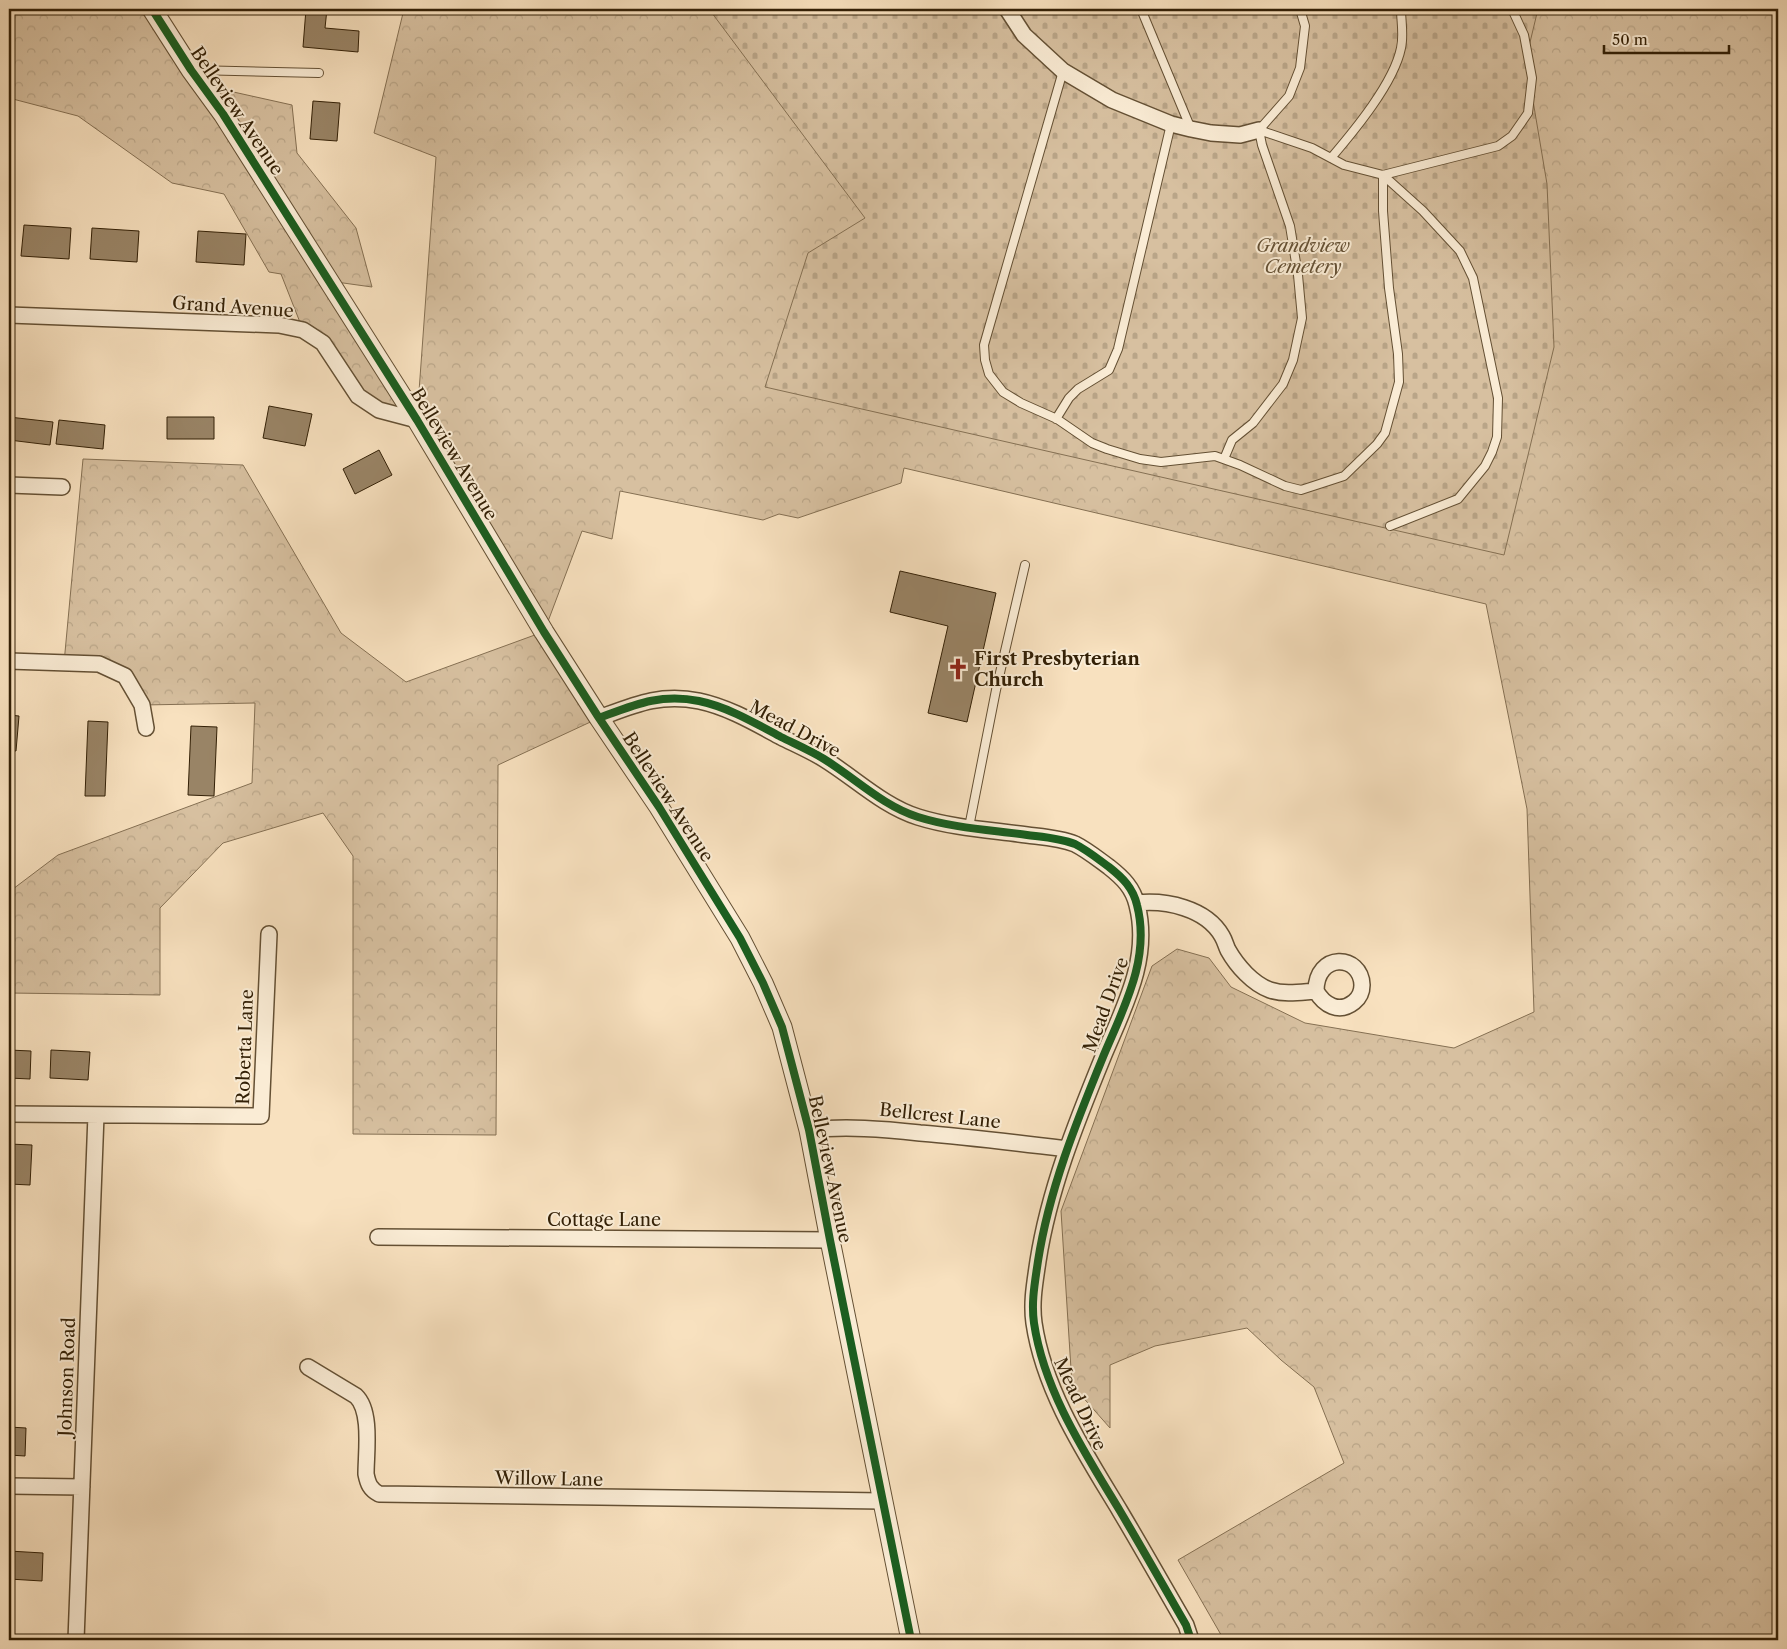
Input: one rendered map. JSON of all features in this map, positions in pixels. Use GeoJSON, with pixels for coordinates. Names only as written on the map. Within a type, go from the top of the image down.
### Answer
{"type":"FeatureCollection","features":[{"type":"Feature","properties":{"kind":"street","name":"Belleview Avenue"},"geometry":{"type":"LineString","coordinates":[[152,9],[191,70],[223,114],[417,420],[544,632],[659,807],[740,938],[764,983],[782,1027],[809,1130],[910,1640]]}},
{"type":"Feature","properties":{"kind":"street"},"geometry":{"type":"LineString","coordinates":[[1007,9],[1024,35],[1063,71],[1112,100],[1171,124],[1191,129],[1240,134],[1259,130]]}},
{"type":"Feature","properties":{"kind":"street","name":"Grand Avenue"},"geometry":{"type":"LineString","coordinates":[[9,315],[279,325],[303,330],[323,343],[358,396],[379,410],[417,420]]}},
{"type":"Feature","properties":{"kind":"street"},"geometry":{"type":"LineString","coordinates":[[9,485],[62,487]]}},
{"type":"Feature","properties":{"kind":"street"},"geometry":{"type":"LineString","coordinates":[[9,661],[99,664],[125,676],[142,705],[146,728]]}},
{"type":"Feature","properties":{"kind":"street","name":"Mead Drive"},"geometry":{"type":"LineString","coordinates":[[599,718],[649,700],[674,698],[697,700],[720,706],[822,758],[894,807],[917,817],[950,825],[1049,838],[1074,844],[1092,854],[1116,873],[1132,889],[1140,917],[1140,959],[1134,983],[1082,1109],[1055,1187],[1041,1242],[1034,1293],[1034,1319],[1038,1345],[1065,1414],[1099,1478],[1186,1624],[1191,1640]]}},
{"type":"Feature","properties":{"kind":"street"},"geometry":{"type":"LineString","coordinates":[[1137,903],[1153,901],[1170,904],[1202,916],[1214,925],[1222,935],[1229,952],[1242,968],[1254,980],[1270,990],[1287,993],[1316,991]]}},
{"type":"Feature","properties":{"kind":"street","name":"Roberta Lane"},"geometry":{"type":"LineString","coordinates":[[96,1115],[261,1116],[269,934]]}},
{"type":"Feature","properties":{"kind":"street"},"geometry":{"type":"LineString","coordinates":[[9,1114],[96,1115]]}},
{"type":"Feature","properties":{"kind":"street","name":"Johnson Road"},"geometry":{"type":"LineString","coordinates":[[76,1640],[96,1115]]}},
{"type":"Feature","properties":{"kind":"street","name":"Bellcrest Lane"},"geometry":{"type":"LineString","coordinates":[[809,1130],[868,1128],[1068,1149]]}},
{"type":"Feature","properties":{"kind":"street","name":"Cottage Lane"},"geometry":{"type":"LineString","coordinates":[[378,1237],[830,1240]]}},
{"type":"Feature","properties":{"kind":"street","name":"Willow Lane"},"geometry":{"type":"LineString","coordinates":[[308,1367],[362,1401],[366,1419],[367,1483],[372,1490],[379,1494],[882,1502]]}},
{"type":"Feature","properties":{"kind":"street"},"geometry":{"type":"LineString","coordinates":[[9,1486],[82,1488]]}},
{"type":"Feature","properties":{"kind":"lane"},"geometry":{"type":"LineString","coordinates":[[1141,9],[1191,129]]}},
{"type":"Feature","properties":{"kind":"lane"},"geometry":{"type":"LineString","coordinates":[[1259,130],[1289,96],[1300,68],[1305,26],[1300,9]]}},
{"type":"Feature","properties":{"kind":"lane"},"geometry":{"type":"LineString","coordinates":[[1331,158],[1360,124],[1395,66],[1402,47],[1400,9]]}},
{"type":"Feature","properties":{"kind":"lane"},"geometry":{"type":"LineString","coordinates":[[1383,175],[1498,146],[1512,136],[1528,113],[1532,78],[1524,35],[1512,9]]}},
{"type":"Feature","properties":{"kind":"lane"},"geometry":{"type":"LineString","coordinates":[[191,70],[319,73]]}},
{"type":"Feature","properties":{"kind":"lane"},"geometry":{"type":"LineString","coordinates":[[1063,71],[984,345],[985,360],[989,374],[1003,392],[1021,403],[1056,419],[1092,443],[1140,459],[1161,462],[1215,456],[1240,465],[1285,486],[1301,490],[1344,476],[1376,444],[1385,433],[1399,382],[1398,354],[1389,288],[1383,211],[1383,175]]}},
{"type":"Feature","properties":{"kind":"lane"},"geometry":{"type":"LineString","coordinates":[[1056,419],[1069,398],[1078,389],[1109,370],[1118,349],[1171,124]]}},
{"type":"Feature","properties":{"kind":"lane"},"geometry":{"type":"LineString","coordinates":[[1259,130],[1312,148],[1344,165],[1383,175],[1423,212],[1460,251],[1473,278],[1498,398],[1497,437],[1492,452],[1485,466],[1458,499],[1390,526]]}},
{"type":"Feature","properties":{"kind":"lane"},"geometry":{"type":"LineString","coordinates":[[1224,459],[1232,440],[1253,423],[1283,384],[1293,360],[1302,318],[1298,275],[1290,226],[1262,145],[1259,130]]}},
{"type":"Feature","properties":{"kind":"lane"},"geometry":{"type":"LineString","coordinates":[[969,827],[996,690],[1025,565]]}},
{"type":"Feature","properties":{"kind":"green space"},"geometry":{"type":"Polygon","coordinates":[[[9,9],[152,9],[202,85],[292,105],[297,153],[356,228],[372,287],[329,281],[417,419],[436,157],[374,133],[404,9],[1778,9],[1778,1640],[1224,1640],[1178,1560],[1344,1463],[1314,1387],[1281,1360],[1247,1328],[1155,1346],[1110,1365],[1110,1428],[1072,1385],[1061,1211],[1152,966],[1177,949],[1209,958],[1231,987],[1305,1023],[1454,1048],[1534,1012],[1527,809],[1486,604],[904,468],[901,483],[798,518],[779,514],[763,520],[620,491],[612,539],[582,531],[544,632],[599,718],[498,765],[496,1135],[353,1134],[353,856],[323,813],[223,843],[160,908],[160,995],[9,993],[9,892],[58,855],[252,783],[255,703],[142,705],[125,676],[64,663],[83,459],[243,465],[341,633],[406,682],[543,632],[417,420],[379,410],[303,330],[281,274],[269,272],[224,194],[172,183],[78,116],[9,98],[9,9]]]}},
{"type":"Feature","properties":{"kind":"green space","name":"Grandview Cemetery"},"geometry":{"type":"Polygon","coordinates":[[[709,9],[1538,9],[1526,59],[1547,184],[1554,347],[1504,555],[765,387],[808,253],[865,218],[709,9]]]}},
{"type":"Feature","properties":{"kind":"building"},"geometry":{"type":"Polygon","coordinates":[[[306,9],[327,9],[325,28],[359,31],[358,52],[303,47],[306,9]]]}},
{"type":"Feature","properties":{"kind":"building"},"geometry":{"type":"Polygon","coordinates":[[[313,101],[340,103],[337,141],[310,139],[313,101]]]}},
{"type":"Feature","properties":{"kind":"building"},"geometry":{"type":"Polygon","coordinates":[[[24,225],[71,228],[69,259],[21,256],[24,225]]]}},
{"type":"Feature","properties":{"kind":"building"},"geometry":{"type":"Polygon","coordinates":[[[92,228],[139,231],[137,262],[90,259],[92,228]]]}},
{"type":"Feature","properties":{"kind":"building"},"geometry":{"type":"Polygon","coordinates":[[[198,231],[246,234],[244,265],[196,262],[198,231]]]}},
{"type":"Feature","properties":{"kind":"building"},"geometry":{"type":"Polygon","coordinates":[[[269,406],[312,414],[305,446],[263,438],[269,406]]]}},
{"type":"Feature","properties":{"kind":"building"},"geometry":{"type":"Polygon","coordinates":[[[9,417],[53,422],[50,445],[9,440],[9,417]]]}},
{"type":"Feature","properties":{"kind":"building"},"geometry":{"type":"Polygon","coordinates":[[[167,417],[214,417],[214,439],[167,439],[167,417]]]}},
{"type":"Feature","properties":{"kind":"building"},"geometry":{"type":"Polygon","coordinates":[[[59,420],[105,425],[103,449],[56,444],[59,420]]]}},
{"type":"Feature","properties":{"kind":"building"},"geometry":{"type":"Polygon","coordinates":[[[379,450],[392,475],[355,494],[343,469],[379,450]]]}},
{"type":"Feature","properties":{"kind":"building","name":"First Presbyterian Church"},"geometry":{"type":"Polygon","coordinates":[[[900,571],[996,593],[967,722],[928,713],[948,626],[890,612],[900,571]]]}},
{"type":"Feature","properties":{"kind":"building"},"geometry":{"type":"Polygon","coordinates":[[[9,715],[19,716],[16,751],[9,750],[9,715]]]}},
{"type":"Feature","properties":{"kind":"building"},"geometry":{"type":"Polygon","coordinates":[[[88,721],[108,722],[105,796],[85,796],[88,721]]]}},
{"type":"Feature","properties":{"kind":"building"},"geometry":{"type":"Polygon","coordinates":[[[191,726],[217,727],[214,796],[188,795],[191,726]]]}},
{"type":"Feature","properties":{"kind":"building"},"geometry":{"type":"Polygon","coordinates":[[[9,1050],[31,1051],[30,1079],[9,1078],[9,1050]]]}},
{"type":"Feature","properties":{"kind":"building"},"geometry":{"type":"Polygon","coordinates":[[[51,1050],[90,1052],[88,1080],[50,1078],[51,1050]]]}},
{"type":"Feature","properties":{"kind":"building"},"geometry":{"type":"Polygon","coordinates":[[[9,1144],[32,1145],[30,1185],[9,1184],[9,1144]]]}},
{"type":"Feature","properties":{"kind":"building"},"geometry":{"type":"Polygon","coordinates":[[[9,1427],[26,1428],[25,1456],[9,1455],[9,1427]]]}},
{"type":"Feature","properties":{"kind":"building"},"geometry":{"type":"Polygon","coordinates":[[[9,1551],[43,1553],[42,1581],[9,1579],[9,1551]]]}},
{"type":"Feature","properties":{"kind":"cycle path"},"geometry":{"type":"LineString","coordinates":[[152,9],[191,70],[223,114],[417,420],[544,632],[659,807],[740,938],[763,983],[782,1027],[809,1130],[911,1640]]}},
{"type":"Feature","properties":{"kind":"cycle path"},"geometry":{"type":"LineString","coordinates":[[599,718],[659,699],[685,699],[720,707],[819,756],[881,799],[905,812],[945,824],[1051,838],[1075,844],[1109,867],[1130,888],[1137,905],[1140,925],[1138,964],[1126,1002],[1083,1107],[1056,1183],[1038,1261],[1033,1315],[1039,1348],[1056,1397],[1093,1467],[1186,1625],[1191,1640]]}},
{"type":"Feature","properties":{"kind":"place","name":"First Presbyterian Church"},"geometry":{"type":"Point","coordinates":[958,669]}}]}
